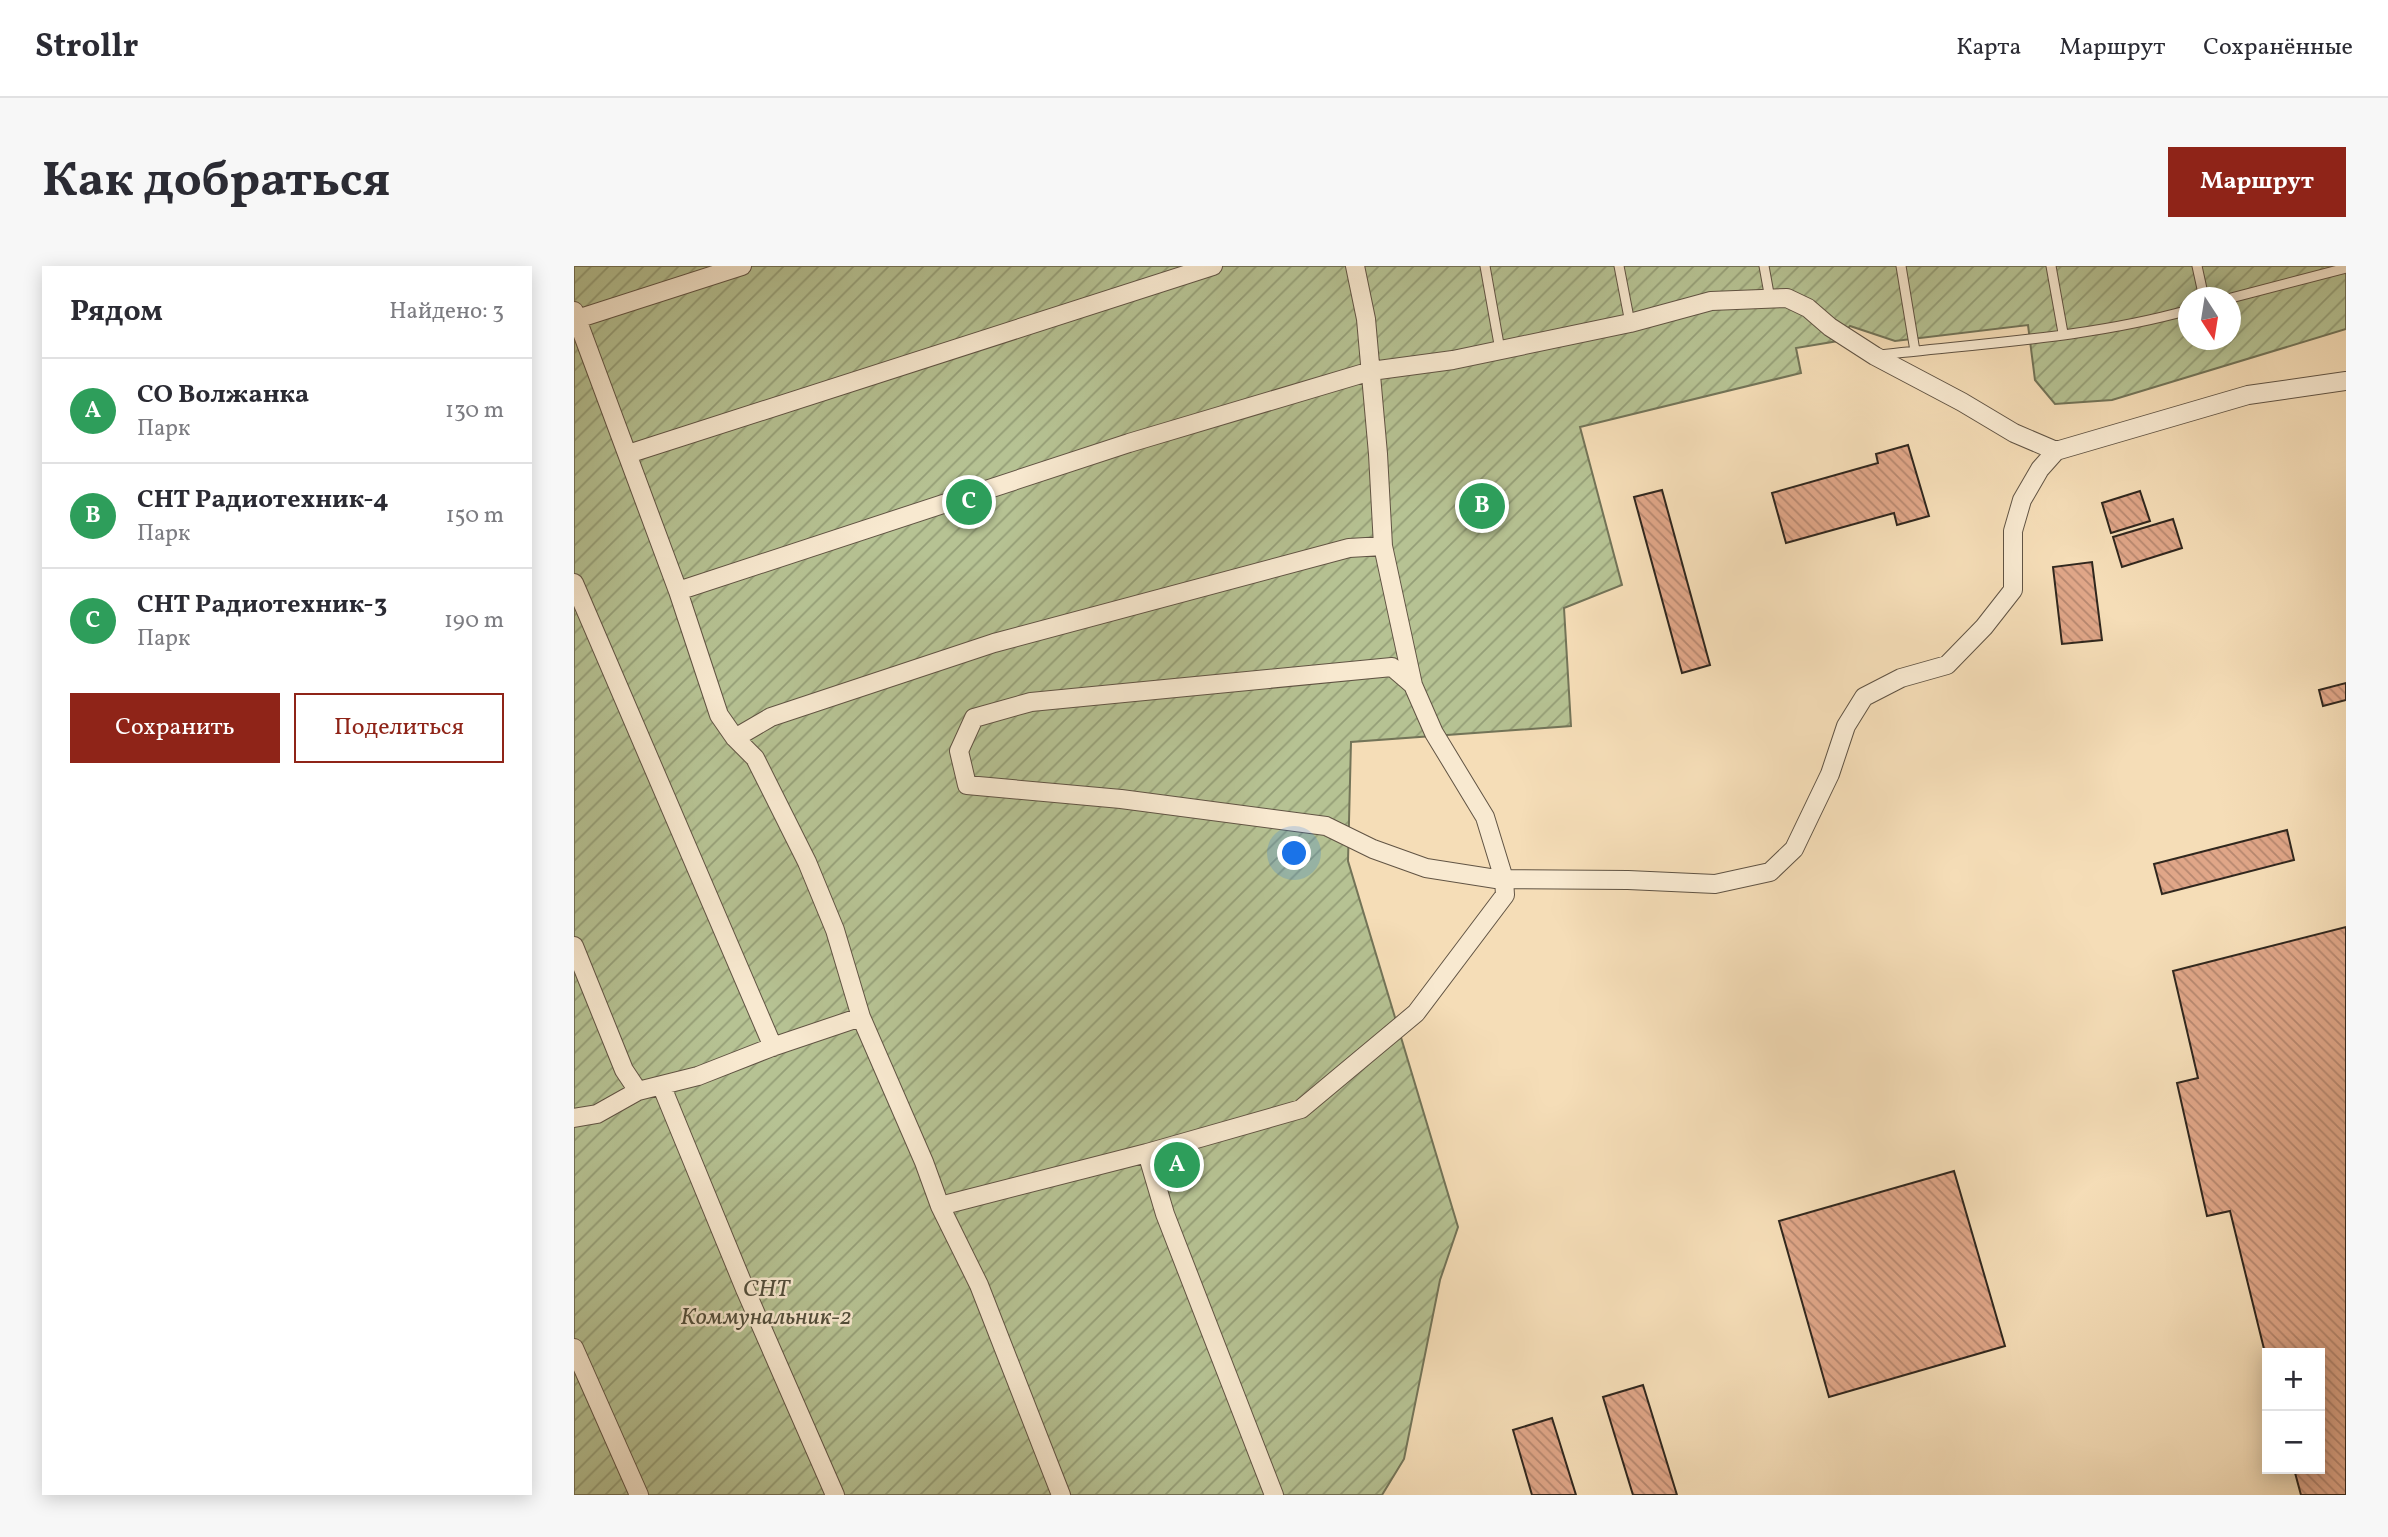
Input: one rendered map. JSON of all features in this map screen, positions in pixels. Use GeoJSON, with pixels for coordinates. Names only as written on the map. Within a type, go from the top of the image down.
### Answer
{"type":"FeatureCollection","features":[{"type":"Feature","properties":{"kind":"street"},"geometry":{"type":"LineString","coordinates":[[742,266],[576,315],[678,591],[719,715],[735,738],[755,758],[807,862],[835,930],[861,1017],[924,1162],[940,1206],[979,1285],[1061,1495]]}},
{"type":"Feature","properties":{"kind":"street"},"geometry":{"type":"LineString","coordinates":[[628,454],[1213,266]]}},
{"type":"Feature","properties":{"kind":"street"},"geometry":{"type":"LineString","coordinates":[[940,1206],[1147,1153],[1301,1109],[1416,1013],[1505,895],[1504,879],[1485,817],[1434,733],[1413,685],[1383,546],[1366,318],[1355,266]]}},
{"type":"Feature","properties":{"kind":"street"},"geometry":{"type":"LineString","coordinates":[[678,591],[1129,443],[1371,370],[1454,360],[1630,323],[1710,301],[1787,298],[1808,308],[1830,327],[1875,356],[2014,433],[2056,451]]}},
{"type":"Feature","properties":{"kind":"street"},"geometry":{"type":"LineString","coordinates":[[1413,685],[1392,667],[1031,702],[974,718],[959,751],[967,785],[1121,799],[1326,826],[1373,849],[1426,868],[1504,879],[1716,884],[1770,872],[1794,849],[1830,774],[1846,726],[1864,697],[1901,678],[1947,665],[1984,627],[2013,590],[2013,531],[2022,500],[2040,469],[2056,451],[2248,395],[2346,381]]}},
{"type":"Feature","properties":{"kind":"street"},"geometry":{"type":"LineString","coordinates":[[735,738],[771,717],[994,643],[1349,548],[1383,546]]}},
{"type":"Feature","properties":{"kind":"street"},"geometry":{"type":"LineString","coordinates":[[574,583],[773,1047]]}},
{"type":"Feature","properties":{"kind":"street"},"geometry":{"type":"LineString","coordinates":[[574,946],[624,1070],[638,1091]]}},
{"type":"Feature","properties":{"kind":"street"},"geometry":{"type":"LineString","coordinates":[[574,1118],[597,1114],[638,1091],[698,1076],[861,1017]]}},
{"type":"Feature","properties":{"kind":"street"},"geometry":{"type":"LineString","coordinates":[[662,1087],[745,1289],[835,1495]]}},
{"type":"Feature","properties":{"kind":"street"},"geometry":{"type":"LineString","coordinates":[[1147,1153],[1165,1214],[1274,1495]]}},
{"type":"Feature","properties":{"kind":"street"},"geometry":{"type":"LineString","coordinates":[[574,1348],[639,1495]]}},
{"type":"Feature","properties":{"kind":"lane"},"geometry":{"type":"LineString","coordinates":[[1485,266],[1500,350]]}},
{"type":"Feature","properties":{"kind":"lane"},"geometry":{"type":"LineString","coordinates":[[1619,266],[1630,323]]}},
{"type":"Feature","properties":{"kind":"lane"},"geometry":{"type":"LineString","coordinates":[[1764,266],[1770,299]]}},
{"type":"Feature","properties":{"kind":"lane"},"geometry":{"type":"LineString","coordinates":[[1901,266],[1915,351]]}},
{"type":"Feature","properties":{"kind":"lane"},"geometry":{"type":"LineString","coordinates":[[2051,266],[2063,334]]}},
{"type":"Feature","properties":{"kind":"lane"},"geometry":{"type":"LineString","coordinates":[[2197,266],[2202,287]]}},
{"type":"Feature","properties":{"kind":"lane"},"geometry":{"type":"LineString","coordinates":[[2241,295],[2346,268]]}},
{"type":"Feature","properties":{"kind":"lane"},"geometry":{"type":"LineString","coordinates":[[1875,356],[2063,334],[2152,320],[2178,313]]}},
{"type":"Feature","properties":{"kind":"green space","name":"СНТ Коммунальник-2"},"geometry":{"type":"Polygon","coordinates":[[[574,266],[2346,266],[2346,329],[2112,400],[2055,404],[2035,380],[2028,325],[1895,341],[1850,326],[1838,341],[1796,348],[1801,373],[1580,427],[1622,585],[1564,608],[1571,726],[1351,742],[1348,861],[1458,1227],[1440,1280],[1404,1459],[1382,1495],[574,1495],[574,266]]]}},
{"type":"Feature","properties":{"kind":"building"},"geometry":{"type":"Polygon","coordinates":[[[1908,445],[1929,516],[1897,525],[1894,513],[1786,543],[1772,493],[1878,463],[1876,454],[1908,445]]]}},
{"type":"Feature","properties":{"kind":"building"},"geometry":{"type":"Polygon","coordinates":[[[1662,490],[1710,665],[1682,673],[1634,497],[1662,490]]]}},
{"type":"Feature","properties":{"kind":"building"},"geometry":{"type":"Polygon","coordinates":[[[2140,491],[2150,521],[2111,533],[2102,503],[2140,491]]]}},
{"type":"Feature","properties":{"kind":"building"},"geometry":{"type":"Polygon","coordinates":[[[2173,519],[2182,548],[2122,567],[2113,537],[2173,519]]]}},
{"type":"Feature","properties":{"kind":"building"},"geometry":{"type":"Polygon","coordinates":[[[2092,562],[2102,640],[2062,644],[2053,567],[2092,562]]]}},
{"type":"Feature","properties":{"kind":"building"},"geometry":{"type":"Polygon","coordinates":[[[2346,683],[2346,700],[2323,706],[2319,690],[2346,683]]]}},
{"type":"Feature","properties":{"kind":"building"},"geometry":{"type":"Polygon","coordinates":[[[2287,830],[2294,860],[2162,894],[2154,864],[2287,830]]]}},
{"type":"Feature","properties":{"kind":"building"},"geometry":{"type":"Polygon","coordinates":[[[2346,927],[2346,1495],[2301,1495],[2295,1474],[2325,1474],[2325,1348],[2264,1348],[2230,1211],[2207,1216],[2177,1083],[2198,1078],[2173,971],[2346,927]]]}},
{"type":"Feature","properties":{"kind":"building"},"geometry":{"type":"Polygon","coordinates":[[[1954,1171],[2005,1346],[1829,1397],[1779,1221],[1954,1171]]]}},
{"type":"Feature","properties":{"kind":"building"},"geometry":{"type":"Polygon","coordinates":[[[1643,1385],[1677,1495],[1633,1495],[1603,1397],[1643,1385]]]}},
{"type":"Feature","properties":{"kind":"building"},"geometry":{"type":"Polygon","coordinates":[[[1552,1418],[1576,1495],[1532,1495],[1513,1430],[1552,1418]]]}},
{"type":"Feature","properties":{"kind":"place","name":"СНТ Радиотехник-3"},"geometry":{"type":"Point","coordinates":[969,502]}},
{"type":"Feature","properties":{"kind":"place","name":"СНТ Радиотехник-4"},"geometry":{"type":"Point","coordinates":[1482,506]}},
{"type":"Feature","properties":{"kind":"place","name":"СО Волжанка"},"geometry":{"type":"Point","coordinates":[1177,1165]}}]}
